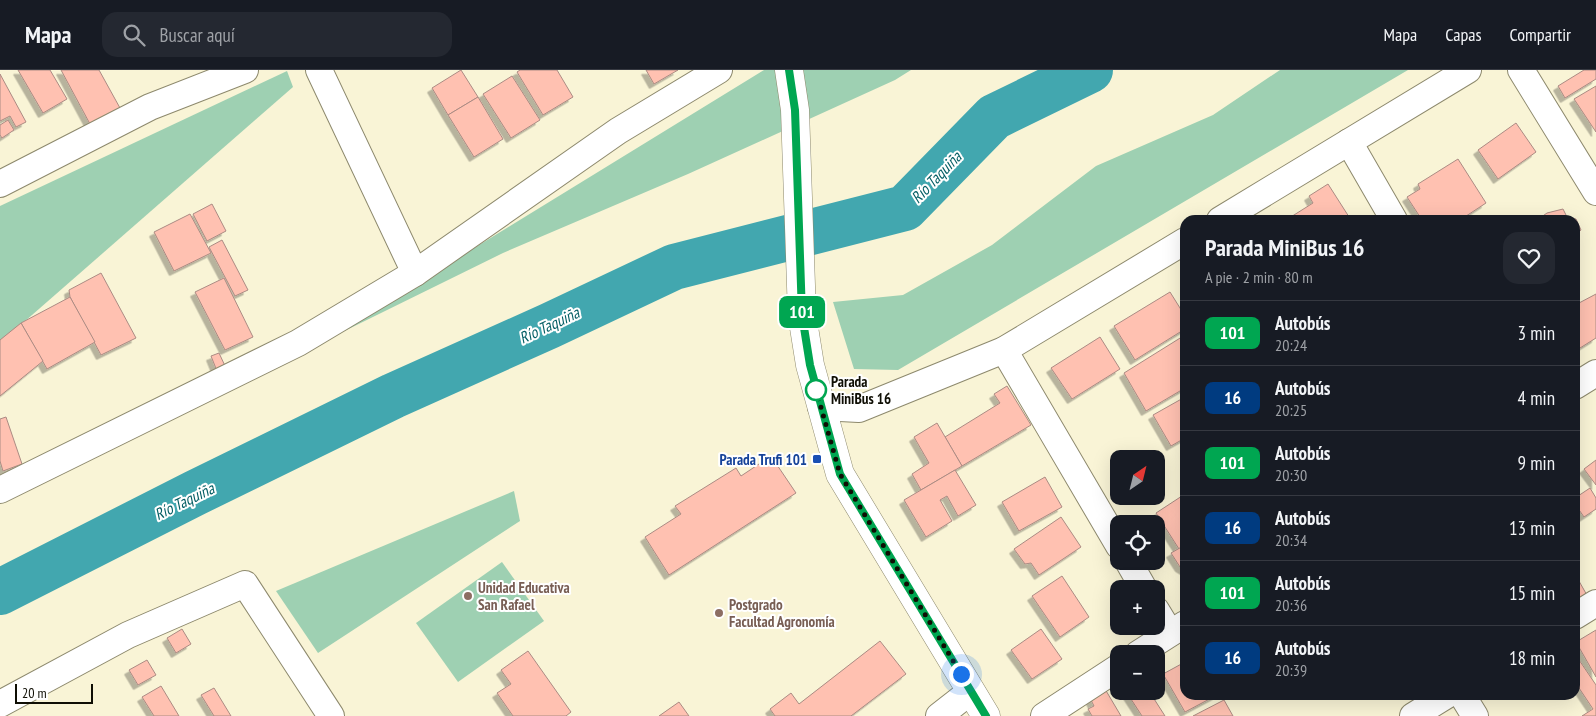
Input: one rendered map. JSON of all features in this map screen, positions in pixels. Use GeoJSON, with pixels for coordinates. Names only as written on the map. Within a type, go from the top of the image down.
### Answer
{"type":"FeatureCollection","features":[{"type":"Feature","properties":{"kind":"street"},"geometry":{"type":"LineString","coordinates":[[0,184],[150,107],[245,70]]}},
{"type":"Feature","properties":{"kind":"street"},"geometry":{"type":"LineString","coordinates":[[319,70],[415,273]]}},
{"type":"Feature","properties":{"kind":"street"},"geometry":{"type":"LineString","coordinates":[[0,490],[298,343],[415,273],[618,131],[719,70]]}},
{"type":"Feature","properties":{"kind":"street"},"geometry":{"type":"LineString","coordinates":[[789,70],[795,110],[802,315],[810,365],[820,407],[840,474],[986,716]]}},
{"type":"Feature","properties":{"kind":"street"},"geometry":{"type":"LineString","coordinates":[[1228,215],[1468,70]]}},
{"type":"Feature","properties":{"kind":"street"},"geometry":{"type":"LineString","coordinates":[[1520,70],[1596,192]]}},
{"type":"Feature","properties":{"kind":"street"},"geometry":{"type":"LineString","coordinates":[[1349,142],[1391,215]]}},
{"type":"Feature","properties":{"kind":"street"},"geometry":{"type":"LineString","coordinates":[[820,407],[859,409],[1004,350],[1180,247]]}},
{"type":"Feature","properties":{"kind":"street"},"geometry":{"type":"LineString","coordinates":[[1004,350],[1110,531]]}},
{"type":"Feature","properties":{"kind":"street"},"geometry":{"type":"LineString","coordinates":[[1580,383],[1596,373]]}},
{"type":"Feature","properties":{"kind":"street"},"geometry":{"type":"LineString","coordinates":[[0,704],[128,635],[245,584],[331,716]]}},
{"type":"Feature","properties":{"kind":"street"},"geometry":{"type":"LineString","coordinates":[[1580,613],[1596,603]]}},
{"type":"Feature","properties":{"kind":"street"},"geometry":{"type":"LineString","coordinates":[[1152,645],[1177,628],[1165,618]]}},
{"type":"Feature","properties":{"kind":"street"},"geometry":{"type":"LineString","coordinates":[[1044,716],[1110,673]]}},
{"type":"Feature","properties":{"kind":"street"},"geometry":{"type":"LineString","coordinates":[[939,716],[971,690]]}},
{"type":"Feature","properties":{"kind":"street"},"geometry":{"type":"LineString","coordinates":[[1414,716],[1440,700]]}},
{"type":"Feature","properties":{"kind":"street"},"geometry":{"type":"LineString","coordinates":[[1465,700],[1475,716]]}},
{"type":"Feature","properties":{"kind":"green space"},"geometry":{"type":"Polygon","coordinates":[[[764,70],[911,70],[895,80],[688,174],[503,253],[318,344],[764,70]]]}},
{"type":"Feature","properties":{"kind":"green space"},"geometry":{"type":"Polygon","coordinates":[[[1280,70],[1408,70],[898,370],[854,369],[833,302],[903,295],[992,245],[1096,166],[1213,115],[1280,70]]]}},
{"type":"Feature","properties":{"kind":"green space"},"geometry":{"type":"Polygon","coordinates":[[[287,71],[293,87],[0,343],[0,206],[287,71]]]}},
{"type":"Feature","properties":{"kind":"green space"},"geometry":{"type":"Polygon","coordinates":[[[514,491],[520,521],[318,653],[276,591],[514,491]]]}},
{"type":"Feature","properties":{"kind":"green space"},"geometry":{"type":"Polygon","coordinates":[[[502,562],[544,621],[458,682],[416,623],[502,562]]]}},
{"type":"Feature","properties":{"kind":"building"},"geometry":{"type":"Polygon","coordinates":[[[18,70],[50,70],[67,99],[43,113],[18,70]]]}},
{"type":"Feature","properties":{"kind":"building"},"geometry":{"type":"Polygon","coordinates":[[[61,70],[99,70],[120,108],[90,124],[61,70]]]}},
{"type":"Feature","properties":{"kind":"building"},"geometry":{"type":"Polygon","coordinates":[[[461,70],[478,97],[448,115],[432,88],[461,70]]]}},
{"type":"Feature","properties":{"kind":"building"},"geometry":{"type":"Polygon","coordinates":[[[520,70],[557,70],[573,97],[543,115],[517,72],[520,70]]]}},
{"type":"Feature","properties":{"kind":"building"},"geometry":{"type":"Polygon","coordinates":[[[646,70],[678,70],[654,84],[646,70]]]}},
{"type":"Feature","properties":{"kind":"building"},"geometry":{"type":"Polygon","coordinates":[[[1584,70],[1596,70],[1596,79],[1565,98],[1558,86],[1584,70]]]}},
{"type":"Feature","properties":{"kind":"building"},"geometry":{"type":"Polygon","coordinates":[[[0,74],[26,122],[16,127],[10,116],[0,121],[0,74]]]}},
{"type":"Feature","properties":{"kind":"building"},"geometry":{"type":"Polygon","coordinates":[[[512,76],[540,120],[511,138],[483,94],[512,76]]]}},
{"type":"Feature","properties":{"kind":"building"},"geometry":{"type":"Polygon","coordinates":[[[1596,86],[1596,132],[1574,99],[1596,86]]]}},
{"type":"Feature","properties":{"kind":"building"},"geometry":{"type":"Polygon","coordinates":[[[478,97],[503,139],[474,157],[448,115],[478,97]]]}},
{"type":"Feature","properties":{"kind":"building"},"geometry":{"type":"Polygon","coordinates":[[[8,120],[14,130],[2,138],[0,135],[0,125],[8,120]]]}},
{"type":"Feature","properties":{"kind":"building"},"geometry":{"type":"Polygon","coordinates":[[[1516,123],[1536,152],[1498,179],[1478,150],[1516,123]]]}},
{"type":"Feature","properties":{"kind":"building"},"geometry":{"type":"Polygon","coordinates":[[[1458,159],[1486,203],[1468,215],[1419,215],[1407,197],[1420,189],[1418,184],[1458,159]]]}},
{"type":"Feature","properties":{"kind":"building"},"geometry":{"type":"Polygon","coordinates":[[[1328,184],[1348,215],[1294,215],[1313,203],[1309,196],[1328,184]]]}},
{"type":"Feature","properties":{"kind":"building"},"geometry":{"type":"Polygon","coordinates":[[[212,204],[226,231],[207,241],[193,214],[212,204]]]}},
{"type":"Feature","properties":{"kind":"building"},"geometry":{"type":"Polygon","coordinates":[[[1563,209],[1566,215],[1544,215],[1563,209]]]}},
{"type":"Feature","properties":{"kind":"building"},"geometry":{"type":"Polygon","coordinates":[[[190,214],[211,253],[174,271],[154,232],[190,214]]]}},
{"type":"Feature","properties":{"kind":"building"},"geometry":{"type":"Polygon","coordinates":[[[222,240],[248,290],[235,296],[209,247],[222,240]]]}},
{"type":"Feature","properties":{"kind":"building"},"geometry":{"type":"Polygon","coordinates":[[[101,273],[136,338],[101,355],[70,297],[69,290],[101,273]]]}},
{"type":"Feature","properties":{"kind":"building"},"geometry":{"type":"Polygon","coordinates":[[[224,278],[253,337],[225,350],[195,292],[224,278]]]}},
{"type":"Feature","properties":{"kind":"building"},"geometry":{"type":"Polygon","coordinates":[[[1170,292],[1180,308],[1180,332],[1135,360],[1114,326],[1170,292]]]}},
{"type":"Feature","properties":{"kind":"building"},"geometry":{"type":"Polygon","coordinates":[[[1596,294],[1596,338],[1580,348],[1580,302],[1596,294]]]}},
{"type":"Feature","properties":{"kind":"building"},"geometry":{"type":"Polygon","coordinates":[[[70,297],[95,342],[47,369],[21,323],[70,297]]]}},
{"type":"Feature","properties":{"kind":"building"},"geometry":{"type":"Polygon","coordinates":[[[21,323],[43,361],[0,396],[0,340],[21,323]]]}},
{"type":"Feature","properties":{"kind":"building"},"geometry":{"type":"Polygon","coordinates":[[[1100,337],[1120,369],[1072,399],[1051,368],[1100,337]]]}},
{"type":"Feature","properties":{"kind":"building"},"geometry":{"type":"Polygon","coordinates":[[[1180,338],[1180,391],[1146,411],[1124,373],[1180,338]]]}},
{"type":"Feature","properties":{"kind":"building"},"geometry":{"type":"Polygon","coordinates":[[[219,353],[226,368],[217,371],[211,356],[219,353]]]}},
{"type":"Feature","properties":{"kind":"building"},"geometry":{"type":"Polygon","coordinates":[[[1007,386],[1031,425],[962,466],[945,437],[1000,403],[994,394],[1007,386]]]}},
{"type":"Feature","properties":{"kind":"building"},"geometry":{"type":"Polygon","coordinates":[[[1180,400],[1180,441],[1171,446],[1153,415],[1180,400]]]}},
{"type":"Feature","properties":{"kind":"building"},"geometry":{"type":"Polygon","coordinates":[[[6,417],[22,464],[3,471],[0,461],[0,419],[6,417]]]}},
{"type":"Feature","properties":{"kind":"building"},"geometry":{"type":"Polygon","coordinates":[[[937,423],[962,466],[921,490],[912,474],[929,463],[914,437],[937,423]]]}},
{"type":"Feature","properties":{"kind":"building"},"geometry":{"type":"Polygon","coordinates":[[[771,456],[796,493],[669,575],[645,537],[681,514],[675,506],[736,468],[741,476],[771,456]]]}},
{"type":"Feature","properties":{"kind":"building"},"geometry":{"type":"Polygon","coordinates":[[[1596,460],[1596,485],[1584,469],[1596,460]]]}},
{"type":"Feature","properties":{"kind":"building"},"geometry":{"type":"Polygon","coordinates":[[[955,470],[976,505],[958,516],[947,496],[940,500],[952,521],[926,537],[904,500],[955,470]]]}},
{"type":"Feature","properties":{"kind":"building"},"geometry":{"type":"Polygon","coordinates":[[[1045,477],[1062,507],[1019,531],[1002,502],[1045,477]]]}},
{"type":"Feature","properties":{"kind":"building"},"geometry":{"type":"Polygon","coordinates":[[[1590,488],[1596,498],[1596,509],[1584,517],[1580,511],[1580,495],[1590,488]]]}},
{"type":"Feature","properties":{"kind":"building"},"geometry":{"type":"Polygon","coordinates":[[[1180,497],[1179,549],[1165,527],[1165,515],[1157,515],[1156,513],[1180,497]]]}},
{"type":"Feature","properties":{"kind":"building"},"geometry":{"type":"Polygon","coordinates":[[[1061,517],[1081,547],[1039,575],[1031,563],[1025,564],[1014,549],[1061,517]]]}},
{"type":"Feature","properties":{"kind":"building"},"geometry":{"type":"Polygon","coordinates":[[[1180,548],[1180,567],[1171,553],[1180,548]]]}},
{"type":"Feature","properties":{"kind":"building"},"geometry":{"type":"Polygon","coordinates":[[[1062,576],[1089,617],[1060,637],[1032,596],[1062,576]]]}},
{"type":"Feature","properties":{"kind":"building"},"geometry":{"type":"Polygon","coordinates":[[[1580,583],[1588,597],[1580,601],[1580,583]]]}},
{"type":"Feature","properties":{"kind":"building"},"geometry":{"type":"Polygon","coordinates":[[[182,629],[191,644],[176,653],[167,638],[182,629]]]}},
{"type":"Feature","properties":{"kind":"building"},"geometry":{"type":"Polygon","coordinates":[[[1041,629],[1062,659],[1032,679],[1011,650],[1041,629]]]}},
{"type":"Feature","properties":{"kind":"building"},"geometry":{"type":"Polygon","coordinates":[[[1596,630],[1596,677],[1580,649],[1580,640],[1596,630]]]}},
{"type":"Feature","properties":{"kind":"building"},"geometry":{"type":"Polygon","coordinates":[[[880,641],[906,674],[851,716],[775,716],[770,709],[791,693],[799,704],[880,641]]]}},
{"type":"Feature","properties":{"kind":"building"},"geometry":{"type":"Polygon","coordinates":[[[528,651],[571,712],[566,716],[513,716],[497,693],[511,684],[501,670],[528,651]]]}},
{"type":"Feature","properties":{"kind":"building"},"geometry":{"type":"Polygon","coordinates":[[[147,660],[156,675],[138,685],[129,670],[147,660]]]}},
{"type":"Feature","properties":{"kind":"building"},"geometry":{"type":"Polygon","coordinates":[[[1580,661],[1596,685],[1596,716],[1582,716],[1593,709],[1580,690],[1580,661]]]}},
{"type":"Feature","properties":{"kind":"building"},"geometry":{"type":"Polygon","coordinates":[[[1180,665],[1180,700],[1208,700],[1185,712],[1165,677],[1165,673],[1180,665]]]}},
{"type":"Feature","properties":{"kind":"building"},"geometry":{"type":"Polygon","coordinates":[[[161,686],[179,716],[154,716],[142,697],[161,686]]]}},
{"type":"Feature","properties":{"kind":"building"},"geometry":{"type":"Polygon","coordinates":[[[214,688],[231,716],[214,716],[201,695],[214,688]]]}},
{"type":"Feature","properties":{"kind":"building"},"geometry":{"type":"Polygon","coordinates":[[[1105,689],[1121,716],[1092,716],[1088,709],[1094,706],[1090,698],[1105,689]]]}},
{"type":"Feature","properties":{"kind":"building"},"geometry":{"type":"Polygon","coordinates":[[[1132,700],[1155,700],[1165,716],[1142,716],[1132,700]]]}},
{"type":"Feature","properties":{"kind":"building"},"geometry":{"type":"Polygon","coordinates":[[[1224,700],[1233,716],[1193,716],[1224,700]]]}},
{"type":"Feature","properties":{"kind":"building"},"geometry":{"type":"Polygon","coordinates":[[[679,702],[689,716],[659,716],[679,702]]]}},
{"type":"Feature","properties":{"kind":"waterway","name":"Río Taquiña"},"geometry":{"type":"LineString","coordinates":[[0,592],[195,493],[393,396],[674,267],[905,208],[994,117],[1090,70]]}},
{"type":"Feature","properties":{"kind":"bus line","name":"101"},"geometry":{"type":"LineString","coordinates":[[789,70],[795,110],[802,315],[810,365],[820,407],[840,474],[986,716]]}},
{"type":"Feature","properties":{"kind":"place","name":"Parada MiniBus 16"},"geometry":{"type":"Point","coordinates":[816,390]}},
{"type":"Feature","properties":{"kind":"place","name":"Parada Trufi 101"},"geometry":{"type":"Point","coordinates":[817,459]}},
{"type":"Feature","properties":{"kind":"place","name":"Unidad Educativa San Rafael"},"geometry":{"type":"Point","coordinates":[468,596]}},
{"type":"Feature","properties":{"kind":"place","name":"Postgrado Facultad Agronomía"},"geometry":{"type":"Point","coordinates":[719,613]}},
{"type":"Feature","properties":{"kind":"route"},"geometry":{"type":"LineString","coordinates":[[816,390],[840,474],[961,674]]}}]}
